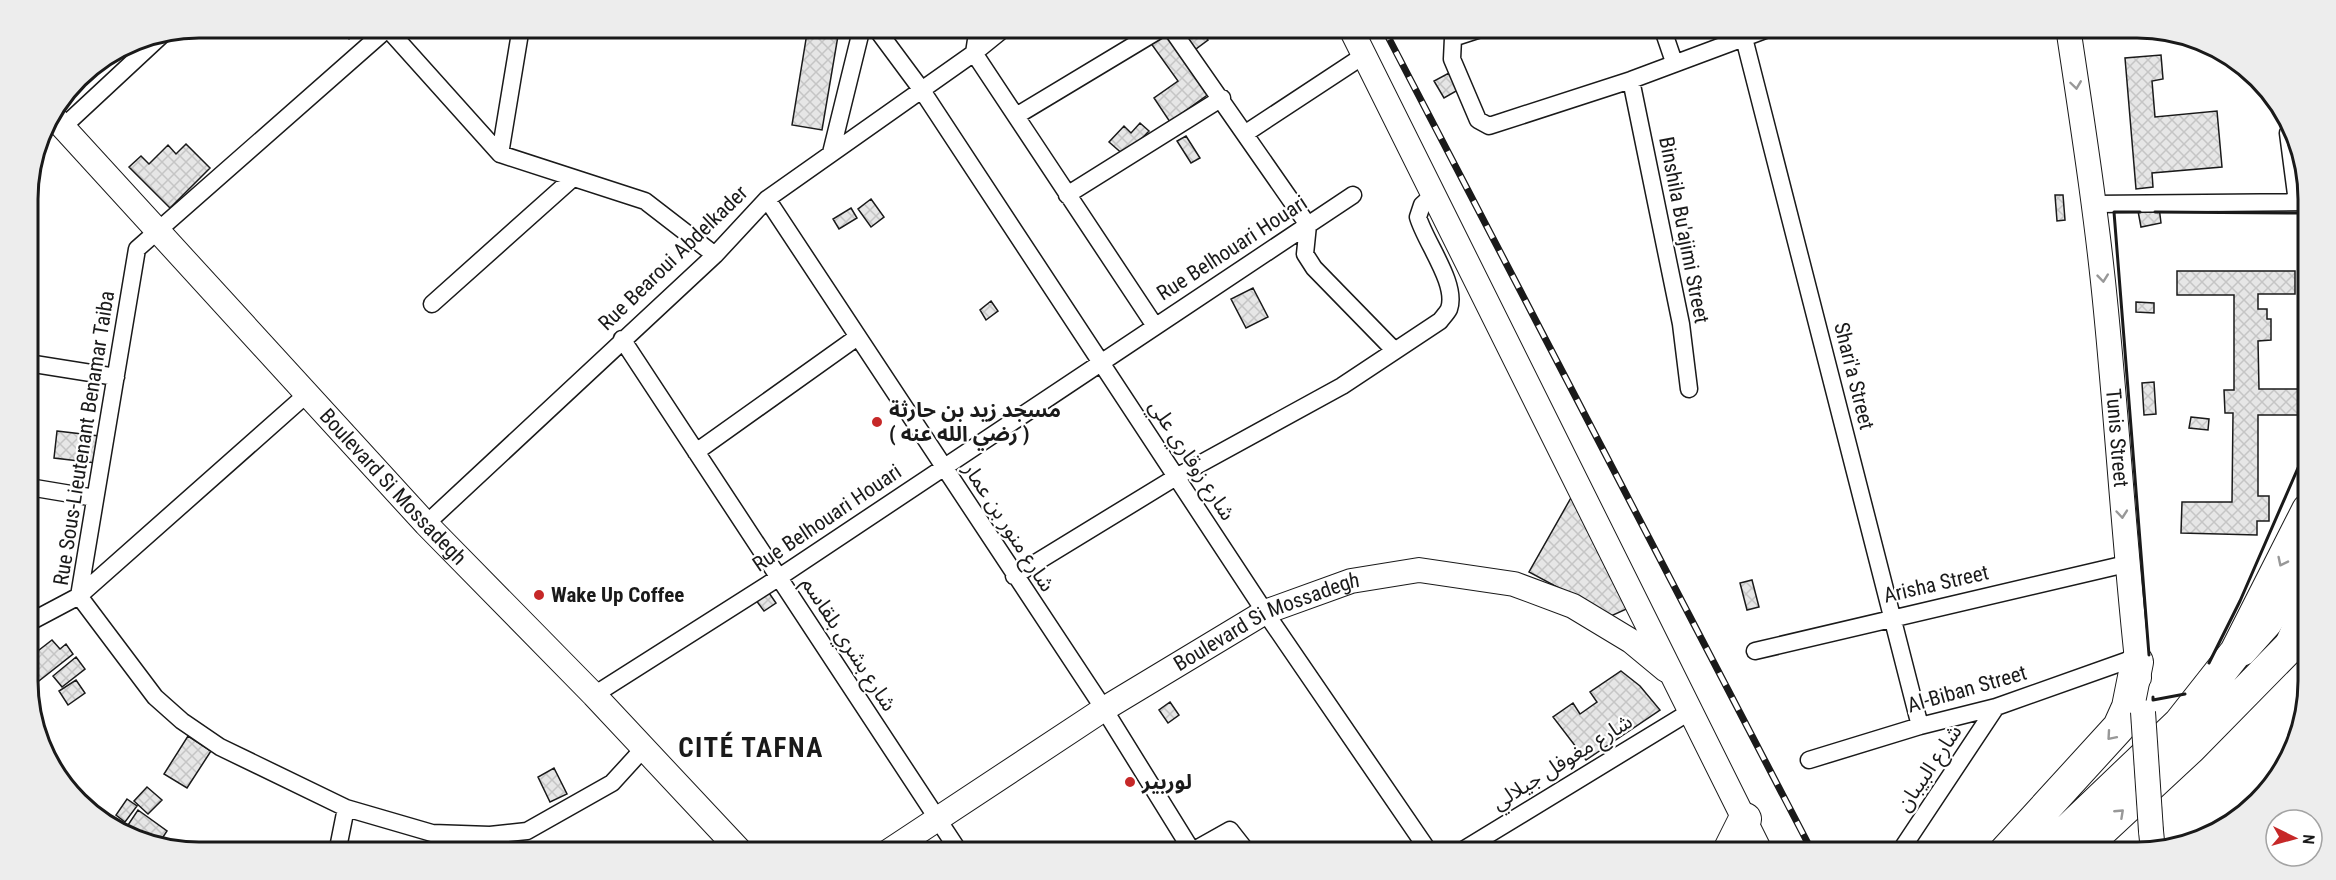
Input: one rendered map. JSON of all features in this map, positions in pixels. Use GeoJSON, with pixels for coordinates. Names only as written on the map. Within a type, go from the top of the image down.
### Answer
{"type":"FeatureCollection","features":[{"type":"Feature","properties":{"kind":"highway"},"geometry":{"type":"LineString","coordinates":[[2056,842],[2180,723],[2236,652],[2298,530]]}},
{"type":"Feature","properties":{"kind":"highway"},"geometry":{"type":"LineString","coordinates":[[2089,842],[2190,748],[2298,639]]}},
{"type":"Feature","properties":{"kind":"highway"},"geometry":{"type":"LineString","coordinates":[[2014,842],[2119,727],[2128,707],[2137,659]]}},
{"type":"Feature","properties":{"kind":"highway"},"geometry":{"type":"LineString","coordinates":[[1734,842],[1745,819]]}},
{"type":"Feature","properties":{"kind":"main road"},"geometry":{"type":"LineString","coordinates":[[1355,37],[1756,842]]}},
{"type":"Feature","properties":{"kind":"main road","name":"Tunis Street"},"geometry":{"type":"LineString","coordinates":[[2069,37],[2094,204],[2106,310],[2126,564],[2142,712],[2152,841]]}},
{"type":"Feature","properties":{"kind":"main road","name":"Boulevard Si Mossadegh"},"geometry":{"type":"LineString","coordinates":[[57,121],[426,524],[594,695],[732,842]]}},
{"type":"Feature","properties":{"kind":"main road","name":"Boulevard Si Mossadegh"},"geometry":{"type":"LineString","coordinates":[[902,842],[1104,710],[1265,612],[1351,580],[1419,570],[1514,584],[1573,606],[1631,641],[1675,677]]}},
{"type":"Feature","properties":{"kind":"main road"},"geometry":{"type":"LineString","coordinates":[[2180,723],[2269,625],[2298,579]]}},
{"type":"Feature","properties":{"kind":"main road"},"geometry":{"type":"LineString","coordinates":[[2278,660],[2298,621]]}},
{"type":"Feature","properties":{"kind":"street","name":"Rue Sous-Lieutenant Benamar Taiba"},"geometry":{"type":"LineString","coordinates":[[376,37],[137,249],[79,596],[155,697],[182,721],[220,747],[346,808],[432,833],[490,835],[527,831],[612,783],[644,748]]}},
{"type":"Feature","properties":{"kind":"street"},"geometry":{"type":"LineString","coordinates":[[394,37],[500,154],[645,201],[715,255]]}},
{"type":"Feature","properties":{"kind":"street"},"geometry":{"type":"LineString","coordinates":[[500,154],[519,37]]}},
{"type":"Feature","properties":{"kind":"street"},"geometry":{"type":"LineString","coordinates":[[831,153],[859,37]]}},
{"type":"Feature","properties":{"kind":"street","name":"شارع زوقاري علي"},"geometry":{"type":"LineString","coordinates":[[882,37],[921,90],[1265,612],[1422,842]]}},
{"type":"Feature","properties":{"kind":"street"},"geometry":{"type":"LineString","coordinates":[[976,37],[974,53],[1155,326]]}},
{"type":"Feature","properties":{"kind":"street","name":"Rue Bearoui Abdelkader"},"geometry":{"type":"LineString","coordinates":[[426,524],[622,339],[715,255],[767,199],[994,37]]}},
{"type":"Feature","properties":{"kind":"street"},"geometry":{"type":"LineString","coordinates":[[1016,117],[1148,37]]}},
{"type":"Feature","properties":{"kind":"street"},"geometry":{"type":"LineString","coordinates":[[1177,37],[1308,225],[1305,254],[1314,268],[1394,350]]}},
{"type":"Feature","properties":{"kind":"street"},"geometry":{"type":"LineString","coordinates":[[1456,37],[1453,38],[1452,59],[1478,120],[1483,125],[1490,126],[1631,80],[1674,62],[1744,38]]}},
{"type":"Feature","properties":{"kind":"street"},"geometry":{"type":"LineString","coordinates":[[1665,37],[1674,62]]}},
{"type":"Feature","properties":{"kind":"street","name":"Shari'a Street"},"geometry":{"type":"LineString","coordinates":[[1744,38],[1920,726]]}},
{"type":"Feature","properties":{"kind":"street"},"geometry":{"type":"LineString","coordinates":[[58,120],[149,45]]}},
{"type":"Feature","properties":{"kind":"street"},"geometry":{"type":"LineString","coordinates":[[1246,134],[1364,56]]}},
{"type":"Feature","properties":{"kind":"street","name":"Binshila Bu'ajimi Street"},"geometry":{"type":"LineString","coordinates":[[1631,80],[1681,324],[1689,389]]}},
{"type":"Feature","properties":{"kind":"street"},"geometry":{"type":"LineString","coordinates":[[1067,195],[1221,98]]}},
{"type":"Feature","properties":{"kind":"street"},"geometry":{"type":"LineString","coordinates":[[2293,156],[2297,177]]}},
{"type":"Feature","properties":{"kind":"street"},"geometry":{"type":"LineString","coordinates":[[432,304],[573,178]]}},
{"type":"Feature","properties":{"kind":"street","name":"Rue Belhouari Houari"},"geometry":{"type":"LineString","coordinates":[[594,695],[778,578],[1353,195]]}},
{"type":"Feature","properties":{"kind":"street"},"geometry":{"type":"LineString","coordinates":[[1014,576],[1176,477],[1342,386],[1440,321],[1449,309],[1450,296],[1445,276],[1418,217],[1422,206],[1432,195]]}},
{"type":"Feature","properties":{"kind":"street","name":"شارع منور بن عمار"},"geometry":{"type":"LineString","coordinates":[[767,199],[856,338],[1104,710],[1184,842]]}},
{"type":"Feature","properties":{"kind":"street"},"geometry":{"type":"LineString","coordinates":[[2094,204],[2298,202]]}},
{"type":"Feature","properties":{"kind":"street"},"geometry":{"type":"LineString","coordinates":[[696,452],[856,338]]}},
{"type":"Feature","properties":{"kind":"street","name":"شارع بشري بلقاسم"},"geometry":{"type":"LineString","coordinates":[[622,339],[953,842]]}},
{"type":"Feature","properties":{"kind":"street"},"geometry":{"type":"LineString","coordinates":[[38,365],[116,377]]}},
{"type":"Feature","properties":{"kind":"street"},"geometry":{"type":"LineString","coordinates":[[38,618],[79,596],[307,394]]}},
{"type":"Feature","properties":{"kind":"street"},"geometry":{"type":"LineString","coordinates":[[38,488],[95,498]]}},
{"type":"Feature","properties":{"kind":"street","name":"Arisha Street"},"geometry":{"type":"LineString","coordinates":[[1755,651],[2126,564]]}},
{"type":"Feature","properties":{"kind":"street","name":"Al-Biban Street"},"geometry":{"type":"LineString","coordinates":[[1809,760],[1920,726],[1996,707],[2137,659]]}},
{"type":"Feature","properties":{"kind":"street","name":"شارع البيبان"},"geometry":{"type":"LineString","coordinates":[[1906,842],[1996,707]]}},
{"type":"Feature","properties":{"kind":"street","name":"شارع مغوفل جيلالي"},"geometry":{"type":"LineString","coordinates":[[1476,842],[1691,711]]}},
{"type":"Feature","properties":{"kind":"street"},"geometry":{"type":"LineString","coordinates":[[340,842],[346,808]]}},
{"type":"Feature","properties":{"kind":"street"},"geometry":{"type":"LineString","coordinates":[[1208,842],[1230,830],[1239,842]]}},
{"type":"Feature","properties":{"kind":"building"},"geometry":{"type":"Polygon","coordinates":[[[806,37],[838,37],[822,130],[792,125],[806,37]]]}},
{"type":"Feature","properties":{"kind":"building"},"geometry":{"type":"Polygon","coordinates":[[[1157,37],[1206,37],[1208,40],[1192,52],[1217,88],[1170,122],[1154,98],[1178,81],[1150,42],[1157,37]]]}},
{"type":"Feature","properties":{"kind":"building"},"geometry":{"type":"Polygon","coordinates":[[[2161,55],[2163,79],[2152,81],[2155,117],[2217,111],[2222,167],[2152,173],[2153,187],[2136,189],[2125,58],[2161,55]]]}},
{"type":"Feature","properties":{"kind":"building"},"geometry":{"type":"Polygon","coordinates":[[[1449,73],[1458,90],[1444,98],[1434,81],[1449,73]]]}},
{"type":"Feature","properties":{"kind":"building"},"geometry":{"type":"Polygon","coordinates":[[[1140,123],[1149,131],[1125,156],[1109,142],[1124,126],[1131,133],[1140,123]]]}},
{"type":"Feature","properties":{"kind":"building"},"geometry":{"type":"Polygon","coordinates":[[[1186,136],[1200,158],[1191,163],[1177,141],[1186,136]]]}},
{"type":"Feature","properties":{"kind":"building"},"geometry":{"type":"Polygon","coordinates":[[[186,144],[210,168],[170,208],[129,167],[141,156],[149,164],[168,145],[176,154],[186,144]]]}},
{"type":"Feature","properties":{"kind":"building"},"geometry":{"type":"Polygon","coordinates":[[[2055,195],[2063,195],[2065,220],[2057,221],[2055,195]]]}},
{"type":"Feature","properties":{"kind":"building"},"geometry":{"type":"Polygon","coordinates":[[[871,199],[884,217],[871,227],[858,209],[871,199]]]}},
{"type":"Feature","properties":{"kind":"building"},"geometry":{"type":"Polygon","coordinates":[[[2159,207],[2161,223],[2141,227],[2138,211],[2159,207]]]}},
{"type":"Feature","properties":{"kind":"building"},"geometry":{"type":"Polygon","coordinates":[[[851,208],[857,218],[839,229],[833,219],[851,208]]]}},
{"type":"Feature","properties":{"kind":"building"},"geometry":{"type":"Polygon","coordinates":[[[2177,271],[2295,271],[2295,294],[2258,294],[2258,309],[2267,309],[2267,319],[2271,319],[2271,340],[2258,341],[2259,389],[2298,389],[2298,415],[2258,415],[2258,496],[2269,496],[2269,521],[2257,521],[2257,535],[2181,533],[2182,502],[2232,502],[2233,413],[2225,413],[2224,390],[2234,390],[2234,295],[2177,295],[2177,271]]]}},
{"type":"Feature","properties":{"kind":"building"},"geometry":{"type":"Polygon","coordinates":[[[1253,288],[1268,317],[1246,328],[1231,299],[1253,288]]]}},
{"type":"Feature","properties":{"kind":"building"},"geometry":{"type":"Polygon","coordinates":[[[991,301],[998,311],[986,320],[980,310],[991,301]]]}},
{"type":"Feature","properties":{"kind":"building"},"geometry":{"type":"Polygon","coordinates":[[[2136,302],[2154,303],[2154,313],[2136,312],[2136,302]]]}},
{"type":"Feature","properties":{"kind":"building"},"geometry":{"type":"Polygon","coordinates":[[[2154,382],[2156,414],[2144,415],[2142,383],[2154,382]]]}},
{"type":"Feature","properties":{"kind":"building"},"geometry":{"type":"Polygon","coordinates":[[[2191,417],[2209,419],[2208,430],[2189,428],[2191,417]]]}},
{"type":"Feature","properties":{"kind":"building"},"geometry":{"type":"Polygon","coordinates":[[[57,431],[99,436],[96,463],[54,458],[57,431]]]}},
{"type":"Feature","properties":{"kind":"building"},"geometry":{"type":"Polygon","coordinates":[[[1572,496],[1631,607],[1611,616],[1529,572],[1572,496]]]}},
{"type":"Feature","properties":{"kind":"building"},"geometry":{"type":"Polygon","coordinates":[[[1752,580],[1759,607],[1747,610],[1740,583],[1752,580]]]}},
{"type":"Feature","properties":{"kind":"building"},"geometry":{"type":"Polygon","coordinates":[[[767,590],[776,603],[764,611],[755,599],[767,590]]]}},
{"type":"Feature","properties":{"kind":"building"},"geometry":{"type":"Polygon","coordinates":[[[52,640],[60,649],[66,644],[73,654],[38,682],[38,651],[52,640]]]}},
{"type":"Feature","properties":{"kind":"building"},"geometry":{"type":"Polygon","coordinates":[[[76,657],[85,669],[62,687],[53,676],[76,657]]]}},
{"type":"Feature","properties":{"kind":"building"},"geometry":{"type":"Polygon","coordinates":[[[1621,671],[1640,686],[1660,710],[1586,760],[1553,717],[1573,703],[1580,714],[1597,702],[1590,692],[1621,671]]]}},
{"type":"Feature","properties":{"kind":"building"},"geometry":{"type":"Polygon","coordinates":[[[76,680],[85,693],[68,705],[59,691],[76,680]]]}},
{"type":"Feature","properties":{"kind":"building"},"geometry":{"type":"Polygon","coordinates":[[[1170,702],[1179,715],[1168,723],[1159,710],[1170,702]]]}},
{"type":"Feature","properties":{"kind":"building"},"geometry":{"type":"Polygon","coordinates":[[[188,736],[211,751],[187,788],[164,774],[188,736]]]}},
{"type":"Feature","properties":{"kind":"building"},"geometry":{"type":"Polygon","coordinates":[[[554,768],[567,794],[550,802],[538,777],[554,768]]]}},
{"type":"Feature","properties":{"kind":"building"},"geometry":{"type":"Polygon","coordinates":[[[147,787],[162,800],[148,814],[134,801],[147,787]]]}},
{"type":"Feature","properties":{"kind":"building"},"geometry":{"type":"Polygon","coordinates":[[[127,799],[137,806],[125,822],[116,815],[127,799]]]}},
{"type":"Feature","properties":{"kind":"building"},"geometry":{"type":"Polygon","coordinates":[[[138,810],[167,831],[162,838],[127,826],[138,810]]]}},
{"type":"Feature","properties":{"kind":"railway"},"geometry":{"type":"LineString","coordinates":[[1388,37],[1807,842]]}},
{"type":"Feature","properties":{"kind":"wall"},"geometry":{"type":"LineString","coordinates":[[2140,212],[2114,212],[2149,655]]}},
{"type":"Feature","properties":{"kind":"wall"},"geometry":{"type":"LineString","coordinates":[[2155,212],[2298,213]]}},
{"type":"Feature","properties":{"kind":"wall"},"geometry":{"type":"LineString","coordinates":[[2209,663],[2240,601],[2298,468]]}},
{"type":"Feature","properties":{"kind":"wall"},"geometry":{"type":"LineString","coordinates":[[2153,697],[2153,700],[2185,694]]}},
{"type":"Feature","properties":{"kind":"place","name":"مسجد زيد بن حارثة ( رضي الله عنه )"},"geometry":{"type":"Point","coordinates":[877,422]}},
{"type":"Feature","properties":{"kind":"place","name":"Wake Up Coffee"},"geometry":{"type":"Point","coordinates":[539,595]}},
{"type":"Feature","properties":{"kind":"place","name":"لوربير"},"geometry":{"type":"Point","coordinates":[1130,782]}},
{"type":"Feature","properties":{"kind":"district","name":"CITÉ TAFNA"},"geometry":{"type":"Point","coordinates":[751,748]}}]}
